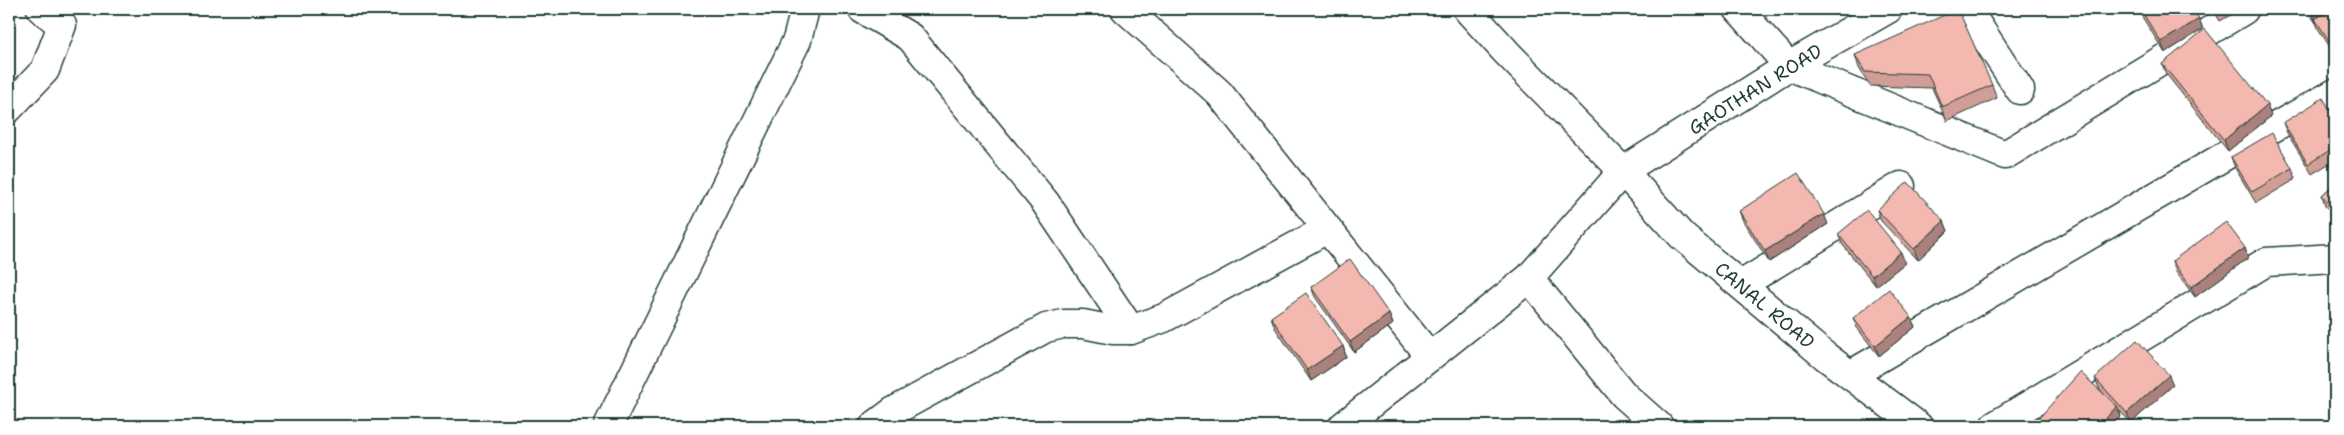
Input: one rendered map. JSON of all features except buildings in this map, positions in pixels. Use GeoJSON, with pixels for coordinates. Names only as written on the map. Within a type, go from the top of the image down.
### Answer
{"type":"FeatureCollection","features":[{"type":"Feature","properties":{"kind":"street"},"geometry":{"type":"LineString","coordinates":[[9,108],[45,70],[62,25],[41,9]]}},
{"type":"Feature","properties":{"kind":"street"},"geometry":{"type":"LineString","coordinates":[[608,426],[797,40],[805,9]]}},
{"type":"Feature","properties":{"kind":"street"},"geometry":{"type":"LineString","coordinates":[[862,9],[910,37],[1045,202],[1131,330]]}},
{"type":"Feature","properties":{"kind":"street"},"geometry":{"type":"LineString","coordinates":[[1125,9],[1219,92],[1430,357]]}},
{"type":"Feature","properties":{"kind":"street","name":"CANAL ROAD"},"geometry":{"type":"LineString","coordinates":[[1467,9],[1507,53],[1624,171],[1682,236],[1850,374],[1918,426]]}},
{"type":"Feature","properties":{"kind":"street"},"geometry":{"type":"LineString","coordinates":[[1738,9],[1789,66],[2005,155],[2244,10]]}},
{"type":"Feature","properties":{"kind":"street","name":"GAOTHAN ROAD"},"geometry":{"type":"LineString","coordinates":[[1343,426],[1529,278],[1624,171],[1789,66],[1888,9]]}},
{"type":"Feature","properties":{"kind":"street"},"geometry":{"type":"LineString","coordinates":[[1967,9],[2020,90]]}},
{"type":"Feature","properties":{"kind":"street"},"geometry":{"type":"LineString","coordinates":[[1850,374],[2264,132],[2335,93]]}},
{"type":"Feature","properties":{"kind":"street"},"geometry":{"type":"LineString","coordinates":[[1741,285],[1901,186]]}},
{"type":"Feature","properties":{"kind":"street"},"geometry":{"type":"LineString","coordinates":[[874,426],[894,410],[1046,328],[1063,324],[1083,324],[1112,330],[1131,330],[1164,318],[1327,228]]}},
{"type":"Feature","properties":{"kind":"street"},"geometry":{"type":"LineString","coordinates":[[1994,426],[2266,262],[2335,258]]}},
{"type":"Feature","properties":{"kind":"street"},"geometry":{"type":"LineString","coordinates":[[1529,278],[1624,395],[1659,426]]}}]}
